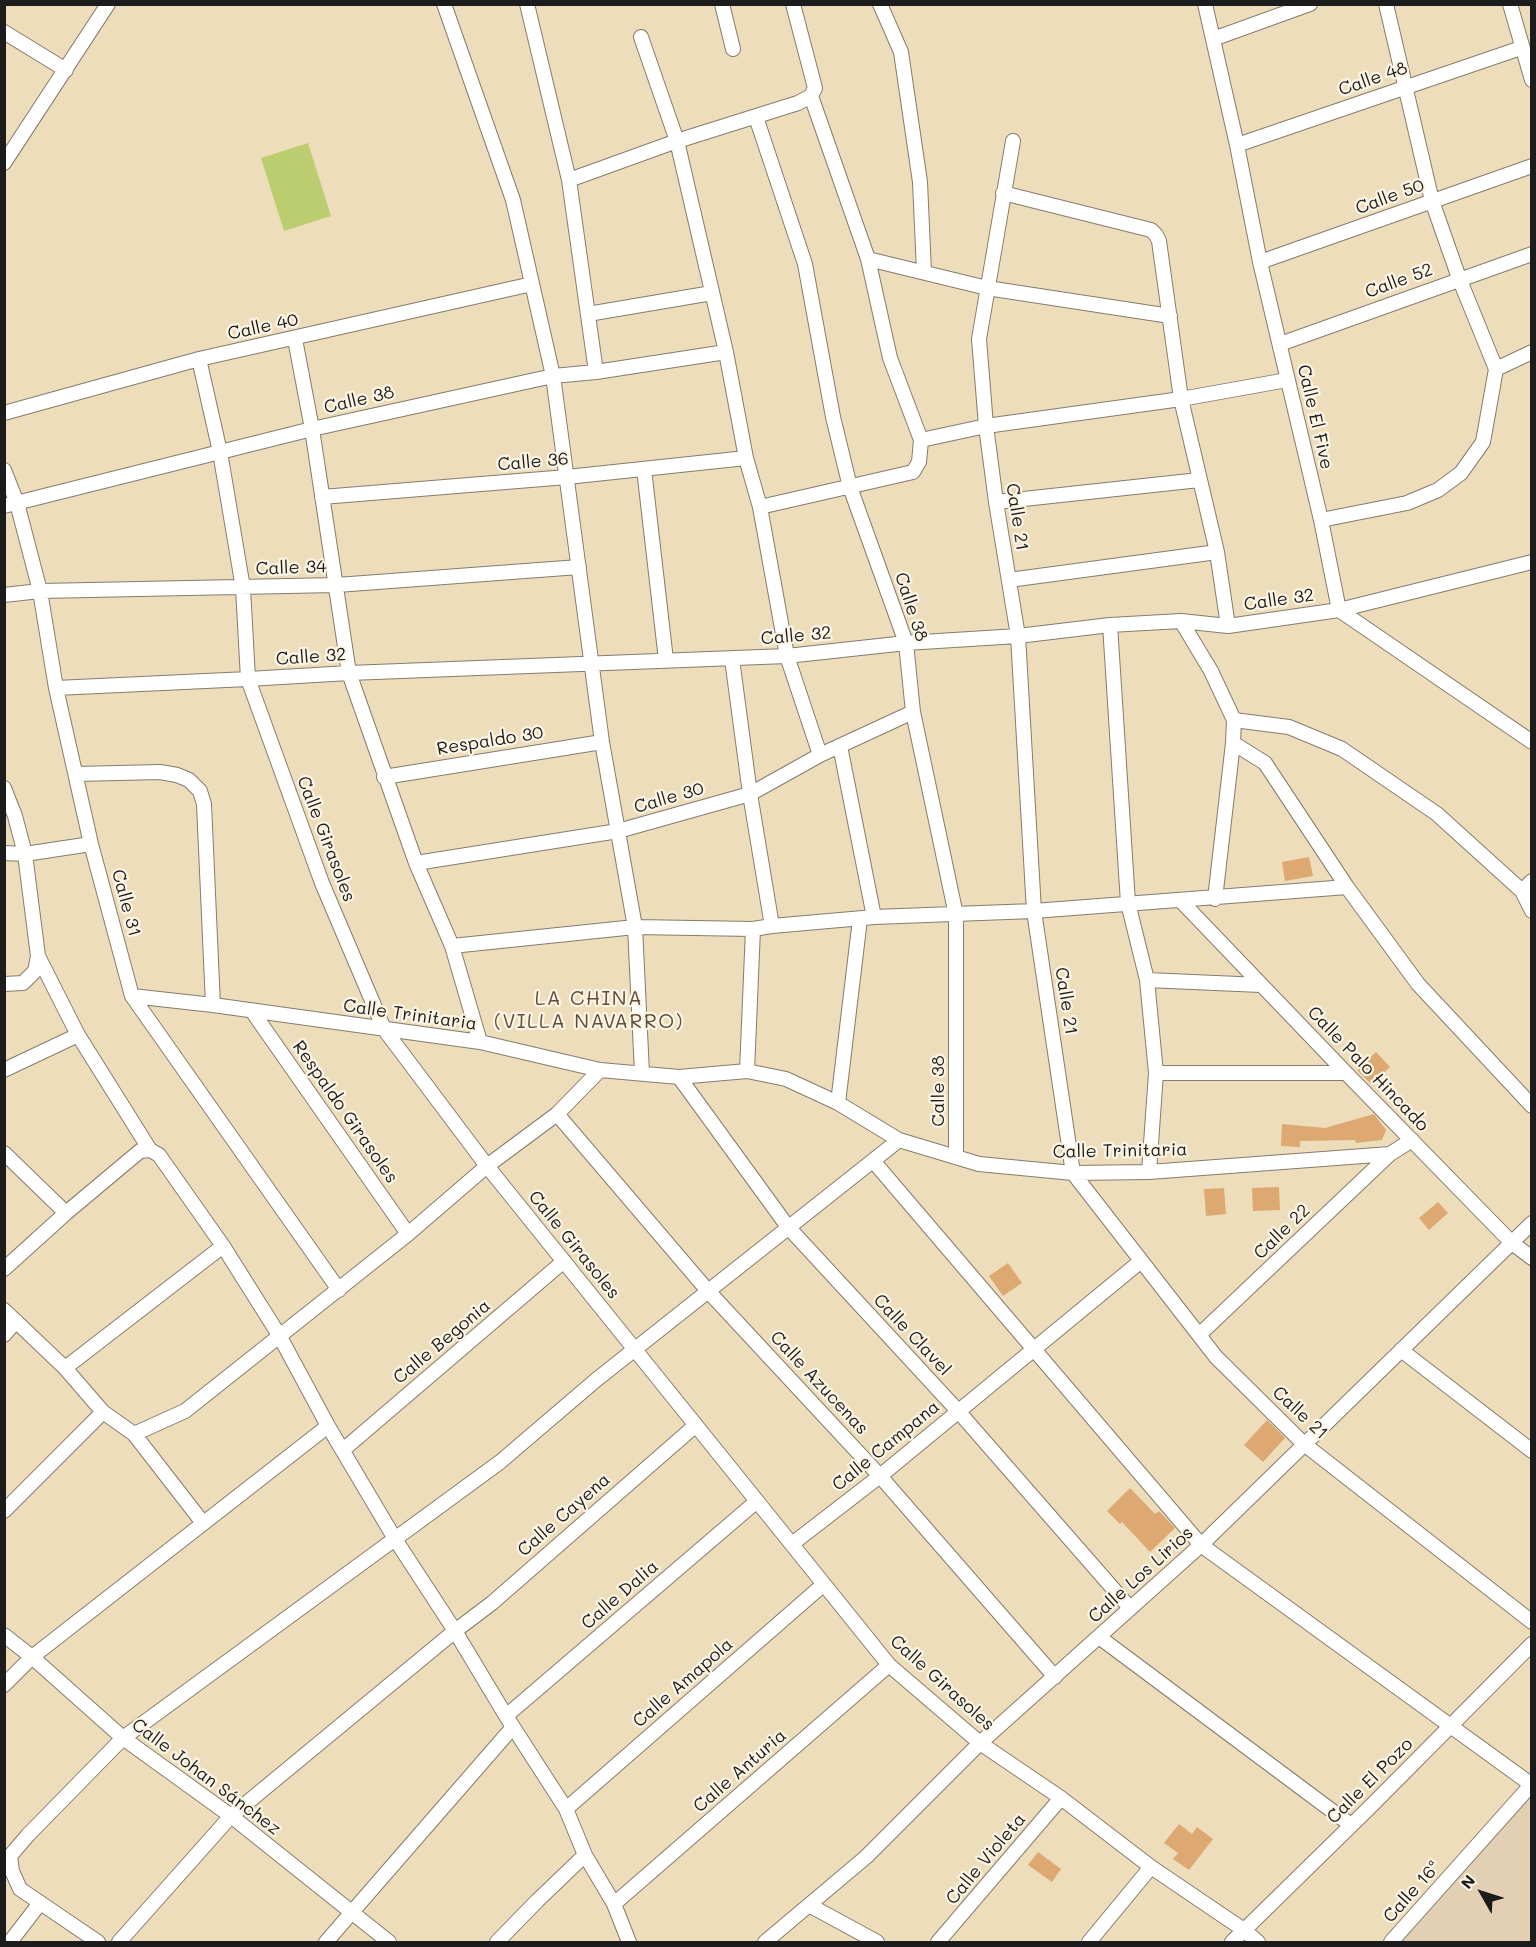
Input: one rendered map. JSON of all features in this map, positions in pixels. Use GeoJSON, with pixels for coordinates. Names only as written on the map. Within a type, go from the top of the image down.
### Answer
{"type":"FeatureCollection","features":[{"type":"Feature","properties":{"kind":"street"},"geometry":{"type":"LineString","coordinates":[[4,163],[108,4]]}},
{"type":"Feature","properties":{"kind":"street"},"geometry":{"type":"LineString","coordinates":[[444,4],[513,200],[553,376],[602,742],[635,927],[642,1073]]}},
{"type":"Feature","properties":{"kind":"street"},"geometry":{"type":"LineString","coordinates":[[527,4],[570,180],[596,372]]}},
{"type":"Feature","properties":{"kind":"street"},"geometry":{"type":"LineString","coordinates":[[722,4],[733,49]]}},
{"type":"Feature","properties":{"kind":"street"},"geometry":{"type":"LineString","coordinates":[[570,180],[677,141],[798,103],[811,96],[815,88],[793,4]]}},
{"type":"Feature","properties":{"kind":"street"},"geometry":{"type":"LineString","coordinates":[[880,4],[901,52],[920,182],[924,272]]}},
{"type":"Feature","properties":{"kind":"street","name":"Calle El Five"},"geometry":{"type":"LineString","coordinates":[[1206,4],[1260,262],[1321,520],[1339,610]]}},
{"type":"Feature","properties":{"kind":"street"},"geometry":{"type":"LineString","coordinates":[[1213,39],[1310,4]]}},
{"type":"Feature","properties":{"kind":"street"},"geometry":{"type":"LineString","coordinates":[[1321,520],[1407,503],[1438,490],[1461,472],[1484,442],[1496,369],[1459,278],[1432,201],[1386,4]]}},
{"type":"Feature","properties":{"kind":"street"},"geometry":{"type":"LineString","coordinates":[[1510,4],[1532,80]]}},
{"type":"Feature","properties":{"kind":"street"},"geometry":{"type":"LineString","coordinates":[[4,32],[66,70]]}},
{"type":"Feature","properties":{"kind":"street"},"geometry":{"type":"LineString","coordinates":[[641,37],[677,141],[726,352],[746,458],[760,507],[787,656],[820,754]]}},
{"type":"Feature","properties":{"kind":"street","name":"Calle 48"},"geometry":{"type":"LineString","coordinates":[[1237,145],[1521,48]]}},
{"type":"Feature","properties":{"kind":"street"},"geometry":{"type":"LineString","coordinates":[[760,507],[913,472],[919,462],[921,440],[890,358],[868,259],[811,96]]}},
{"type":"Feature","properties":{"kind":"street","name":"Calle 38"},"geometry":{"type":"LineString","coordinates":[[756,117],[804,264],[833,417],[850,487],[906,643],[913,712],[956,915],[956,1157]]}},
{"type":"Feature","properties":{"kind":"street","name":"Calle 21"},"geometry":{"type":"LineString","coordinates":[[1013,141],[979,339],[986,426],[1018,636],[1034,911],[1073,1173],[1216,1357],[1304,1444],[1532,1622]]}},
{"type":"Feature","properties":{"kind":"street","name":"Calle 50"},"geometry":{"type":"LineString","coordinates":[[1260,262],[1532,166]]}},
{"type":"Feature","properties":{"kind":"street"},"geometry":{"type":"LineString","coordinates":[[1003,193],[1151,230],[1159,241],[1181,399],[1217,552],[1228,626]]}},
{"type":"Feature","properties":{"kind":"street","name":"Calle 52"},"geometry":{"type":"LineString","coordinates":[[1280,344],[1459,278],[1532,254]]}},
{"type":"Feature","properties":{"kind":"street"},"geometry":{"type":"LineString","coordinates":[[868,259],[987,288],[1170,316]]}},
{"type":"Feature","properties":{"kind":"street","name":"Calle 40"},"geometry":{"type":"LineString","coordinates":[[4,413],[199,359],[532,284]]}},
{"type":"Feature","properties":{"kind":"street"},"geometry":{"type":"LineString","coordinates":[[588,314],[712,293]]}},
{"type":"Feature","properties":{"kind":"street"},"geometry":{"type":"LineString","coordinates":[[295,339],[312,429],[349,673],[416,863],[452,946],[480,1042]]}},
{"type":"Feature","properties":{"kind":"street","name":"Calle 38"},"geometry":{"type":"LineString","coordinates":[[11,504],[312,429],[553,376],[596,372],[726,352]]}},
{"type":"Feature","properties":{"kind":"street"},"geometry":{"type":"LineString","coordinates":[[1496,369],[1532,352]]}},
{"type":"Feature","properties":{"kind":"street","name":"Calle Girasoles"},"geometry":{"type":"LineString","coordinates":[[199,359],[220,452],[243,588],[248,679],[322,883],[384,1029],[487,1166],[889,1665],[980,1743],[1061,1798],[1151,1867],[1258,1942]]}},
{"type":"Feature","properties":{"kind":"street"},"geometry":{"type":"LineString","coordinates":[[921,440],[986,426],[1181,399],[1287,380]]}},
{"type":"Feature","properties":{"kind":"street","name":"Calle 36"},"geometry":{"type":"LineString","coordinates":[[322,497],[644,470],[746,458]]}},
{"type":"Feature","properties":{"kind":"street","name":"Calle 31"},"geometry":{"type":"LineString","coordinates":[[4,470],[11,504],[40,591],[56,688],[92,844],[132,996],[339,1290]]}},
{"type":"Feature","properties":{"kind":"street"},"geometry":{"type":"LineString","coordinates":[[644,470],[666,660]]}},
{"type":"Feature","properties":{"kind":"street"},"geometry":{"type":"LineString","coordinates":[[996,502],[1199,480]]}},
{"type":"Feature","properties":{"kind":"street"},"geometry":{"type":"LineString","coordinates":[[1009,580],[1217,552]]}},
{"type":"Feature","properties":{"kind":"street","name":"Calle 32"},"geometry":{"type":"LineString","coordinates":[[56,688],[592,662],[787,656],[906,643],[1018,636],[1110,625],[1181,621],[1228,626],[1339,610],[1530,566]]}},
{"type":"Feature","properties":{"kind":"street","name":"Calle 34"},"geometry":{"type":"LineString","coordinates":[[4,595],[40,591],[337,585],[579,567]]}},
{"type":"Feature","properties":{"kind":"street"},"geometry":{"type":"LineString","coordinates":[[1339,610],[1532,742]]}},
{"type":"Feature","properties":{"kind":"street"},"geometry":{"type":"LineString","coordinates":[[1181,621],[1210,671],[1234,720],[1215,899]]}},
{"type":"Feature","properties":{"kind":"street"},"geometry":{"type":"LineString","coordinates":[[1110,625],[1128,903],[1147,980],[1156,1073],[1149,1172]]}},
{"type":"Feature","properties":{"kind":"street"},"geometry":{"type":"LineString","coordinates":[[732,659],[750,794],[772,926]]}},
{"type":"Feature","properties":{"kind":"street","name":"Calle 30"},"geometry":{"type":"LineString","coordinates":[[416,863],[618,831],[750,794],[820,754],[913,712]]}},
{"type":"Feature","properties":{"kind":"street"},"geometry":{"type":"LineString","coordinates":[[1234,720],[1289,727],[1342,749],[1437,814],[1527,886],[1532,911]]}},
{"type":"Feature","properties":{"kind":"street","name":"Respaldo 30"},"geometry":{"type":"LineString","coordinates":[[384,777],[602,742]]}},
{"type":"Feature","properties":{"kind":"street"},"geometry":{"type":"LineString","coordinates":[[1233,743],[1265,763],[1347,887],[1418,984],[1532,1106]]}},
{"type":"Feature","properties":{"kind":"street"},"geometry":{"type":"LineString","coordinates":[[838,1102],[867,918],[840,746]]}},
{"type":"Feature","properties":{"kind":"street"},"geometry":{"type":"LineString","coordinates":[[76,774],[160,772],[189,780],[200,791],[204,804],[213,1005]]}},
{"type":"Feature","properties":{"kind":"street"},"geometry":{"type":"LineString","coordinates":[[4,788],[15,816],[25,854],[38,956],[35,971],[23,983],[4,984]]}},
{"type":"Feature","properties":{"kind":"street"},"geometry":{"type":"LineString","coordinates":[[4,853],[25,854],[92,844]]}},
{"type":"Feature","properties":{"kind":"street"},"geometry":{"type":"LineString","coordinates":[[452,946],[635,927],[753,929],[867,918],[1034,911],[1215,899],[1347,887]]}},
{"type":"Feature","properties":{"kind":"street","name":"Calle Palo Hincado"},"geometry":{"type":"LineString","coordinates":[[1182,901],[1512,1243],[1532,1258]]}},
{"type":"Feature","properties":{"kind":"street"},"geometry":{"type":"LineString","coordinates":[[747,1071],[753,929]]}},
{"type":"Feature","properties":{"kind":"street"},"geometry":{"type":"LineString","coordinates":[[38,956],[78,1035],[150,1150],[159,1155],[223,1246],[279,1335],[328,1426],[394,1539],[455,1631],[566,1809],[585,1855],[614,1904],[628,1942]]}},
{"type":"Feature","properties":{"kind":"street"},"geometry":{"type":"LineString","coordinates":[[1147,980],[1261,985]]}},
{"type":"Feature","properties":{"kind":"street","name":"Calle Trinitaria"},"geometry":{"type":"LineString","coordinates":[[132,996],[480,1042],[600,1070],[679,1077],[747,1071],[786,1079],[838,1102],[899,1140],[979,1164],[1073,1173],[1149,1172],[1390,1154],[1412,1140]]}},
{"type":"Feature","properties":{"kind":"street","name":"Respaldo Girasoles"},"geometry":{"type":"LineString","coordinates":[[252,1011],[408,1234]]}},
{"type":"Feature","properties":{"kind":"street"},"geometry":{"type":"LineString","coordinates":[[4,1070],[78,1035]]}},
{"type":"Feature","properties":{"kind":"street"},"geometry":{"type":"LineString","coordinates":[[134,1434],[185,1411],[339,1290],[487,1166],[556,1114],[600,1070]]}},
{"type":"Feature","properties":{"kind":"street"},"geometry":{"type":"LineString","coordinates":[[1156,1073],[1346,1073]]}},
{"type":"Feature","properties":{"kind":"street","name":"Calle Clavel"},"geometry":{"type":"LineString","coordinates":[[679,1077],[788,1227],[958,1411],[1130,1608]]}},
{"type":"Feature","properties":{"kind":"street","name":"Calle Azucenas"},"geometry":{"type":"LineString","coordinates":[[556,1114],[708,1291],[880,1476],[1055,1677]]}},
{"type":"Feature","properties":{"kind":"street"},"geometry":{"type":"LineString","coordinates":[[98,1942],[20,1889],[7,1853],[123,1738],[500,1462],[635,1349],[899,1140]]}},
{"type":"Feature","properties":{"kind":"street"},"geometry":{"type":"LineString","coordinates":[[4,1269],[140,1151],[150,1150]]}},
{"type":"Feature","properties":{"kind":"street"},"geometry":{"type":"LineString","coordinates":[[4,1153],[66,1213]]}},
{"type":"Feature","properties":{"kind":"street","name":"Calle 22"},"geometry":{"type":"LineString","coordinates":[[1199,1335],[1390,1154]]}},
{"type":"Feature","properties":{"kind":"street"},"geometry":{"type":"LineString","coordinates":[[874,1162],[1201,1545],[1531,1785]]}},
{"type":"Feature","properties":{"kind":"street","name":"Calle Los Lirios"},"geometry":{"type":"LineString","coordinates":[[765,1942],[866,1857],[980,1743],[1201,1545],[1532,1223]]}},
{"type":"Feature","properties":{"kind":"street"},"geometry":{"type":"LineString","coordinates":[[65,1368],[223,1246]]}},
{"type":"Feature","properties":{"kind":"street","name":"Calle Begonia"},"geometry":{"type":"LineString","coordinates":[[343,1450],[564,1261]]}},
{"type":"Feature","properties":{"kind":"street","name":"Calle Campana"},"geometry":{"type":"LineString","coordinates":[[792,1544],[880,1476],[1141,1261]]}},
{"type":"Feature","properties":{"kind":"street"},"geometry":{"type":"LineString","coordinates":[[4,1310],[65,1368],[103,1412],[134,1434],[203,1522]]}},
{"type":"Feature","properties":{"kind":"street"},"geometry":{"type":"LineString","coordinates":[[4,1335],[16,1321]]}},
{"type":"Feature","properties":{"kind":"street"},"geometry":{"type":"LineString","coordinates":[[1401,1350],[1532,1451]]}},
{"type":"Feature","properties":{"kind":"street"},"geometry":{"type":"LineString","coordinates":[[4,1511],[103,1412]]}},
{"type":"Feature","properties":{"kind":"street","name":"Calle Cayena"},"geometry":{"type":"LineString","coordinates":[[119,1942],[231,1816],[492,1603],[696,1425]]}},
{"type":"Feature","properties":{"kind":"street"},"geometry":{"type":"LineString","coordinates":[[4,1685],[32,1657],[328,1426]]}},
{"type":"Feature","properties":{"kind":"street","name":"Calle Dalia"},"geometry":{"type":"LineString","coordinates":[[326,1942],[510,1722],[757,1501]]}},
{"type":"Feature","properties":{"kind":"street","name":"Calle Amapola"},"geometry":{"type":"LineString","coordinates":[[566,1809],[824,1584]]}},
{"type":"Feature","properties":{"kind":"street","name":"Calle Johan Sánchez"},"geometry":{"type":"LineString","coordinates":[[4,1635],[123,1738],[231,1816],[389,1942]]}},
{"type":"Feature","properties":{"kind":"street"},"geometry":{"type":"LineString","coordinates":[[1099,1637],[1352,1825]]}},
{"type":"Feature","properties":{"kind":"street","name":"Calle El Pozo"},"geometry":{"type":"LineString","coordinates":[[1232,1942],[1532,1644]]}},
{"type":"Feature","properties":{"kind":"street","name":"Calle Anturia"},"geometry":{"type":"LineString","coordinates":[[614,1904],[889,1665]]}},
{"type":"Feature","properties":{"kind":"street","name":"Calle 16ª"},"geometry":{"type":"LineString","coordinates":[[1391,1942],[1531,1785]]}},
{"type":"Feature","properties":{"kind":"street","name":"Calle Violeta"},"geometry":{"type":"LineString","coordinates":[[938,1942],[1061,1798]]}},
{"type":"Feature","properties":{"kind":"street"},"geometry":{"type":"LineString","coordinates":[[497,1942],[585,1855]]}},
{"type":"Feature","properties":{"kind":"street"},"geometry":{"type":"LineString","coordinates":[[1089,1942],[1151,1867]]}},
{"type":"Feature","properties":{"kind":"street"},"geometry":{"type":"LineString","coordinates":[[10,1942],[40,1903]]}},
{"type":"Feature","properties":{"kind":"street"},"geometry":{"type":"LineString","coordinates":[[809,1905],[876,1942]]}},
{"type":"Feature","properties":{"kind":"shaded area"},"geometry":{"type":"Polygon","coordinates":[[[1528,1798],[1531,1800],[1531,1942],[1399,1942],[1528,1798]]]}},
{"type":"Feature","properties":{"kind":"green space"},"geometry":{"type":"Polygon","coordinates":[[[308,143],[331,216],[284,231],[261,158],[308,143]]]}},
{"type":"Feature","properties":{"kind":"building"},"geometry":{"type":"Polygon","coordinates":[[[1309,857],[1313,876],[1285,881],[1282,862],[1309,857]]]}},
{"type":"Feature","properties":{"kind":"building"},"geometry":{"type":"Polygon","coordinates":[[[1376,1052],[1390,1067],[1371,1084],[1357,1070],[1376,1052]]]}},
{"type":"Feature","properties":{"kind":"building"},"geometry":{"type":"Polygon","coordinates":[[[1374,1114],[1386,1130],[1382,1140],[1356,1143],[1355,1140],[1300,1141],[1300,1147],[1281,1146],[1282,1124],[1325,1128],[1374,1114]]]}},
{"type":"Feature","properties":{"kind":"building"},"geometry":{"type":"Polygon","coordinates":[[[1279,1187],[1280,1210],[1253,1211],[1252,1188],[1279,1187]]]}},
{"type":"Feature","properties":{"kind":"building"},"geometry":{"type":"Polygon","coordinates":[[[1224,1188],[1226,1214],[1206,1216],[1204,1189],[1224,1188]]]}},
{"type":"Feature","properties":{"kind":"building"},"geometry":{"type":"Polygon","coordinates":[[[1438,1202],[1448,1213],[1429,1230],[1419,1218],[1438,1202]]]}},
{"type":"Feature","properties":{"kind":"building"},"geometry":{"type":"Polygon","coordinates":[[[1008,1263],[1022,1283],[1003,1296],[989,1276],[1008,1263]]]}},
{"type":"Feature","properties":{"kind":"building"},"geometry":{"type":"Polygon","coordinates":[[[1267,1420],[1285,1438],[1263,1462],[1244,1445],[1267,1420]]]}},
{"type":"Feature","properties":{"kind":"building"},"geometry":{"type":"Polygon","coordinates":[[[1130,1488],[1155,1514],[1159,1511],[1175,1528],[1150,1552],[1122,1522],[1120,1524],[1107,1511],[1130,1488]]]}},
{"type":"Feature","properties":{"kind":"building"},"geometry":{"type":"Polygon","coordinates":[[[1179,1824],[1192,1834],[1197,1827],[1213,1839],[1189,1870],[1173,1859],[1178,1853],[1164,1843],[1179,1824]]]}},
{"type":"Feature","properties":{"kind":"building"},"geometry":{"type":"Polygon","coordinates":[[[1038,1852],[1061,1869],[1052,1882],[1028,1865],[1038,1852]]]}},
{"type":"Feature","properties":{"kind":"district","name":"LA CHINA (VILLA NAVARRO)"},"geometry":{"type":"Point","coordinates":[589,1010]}}]}
